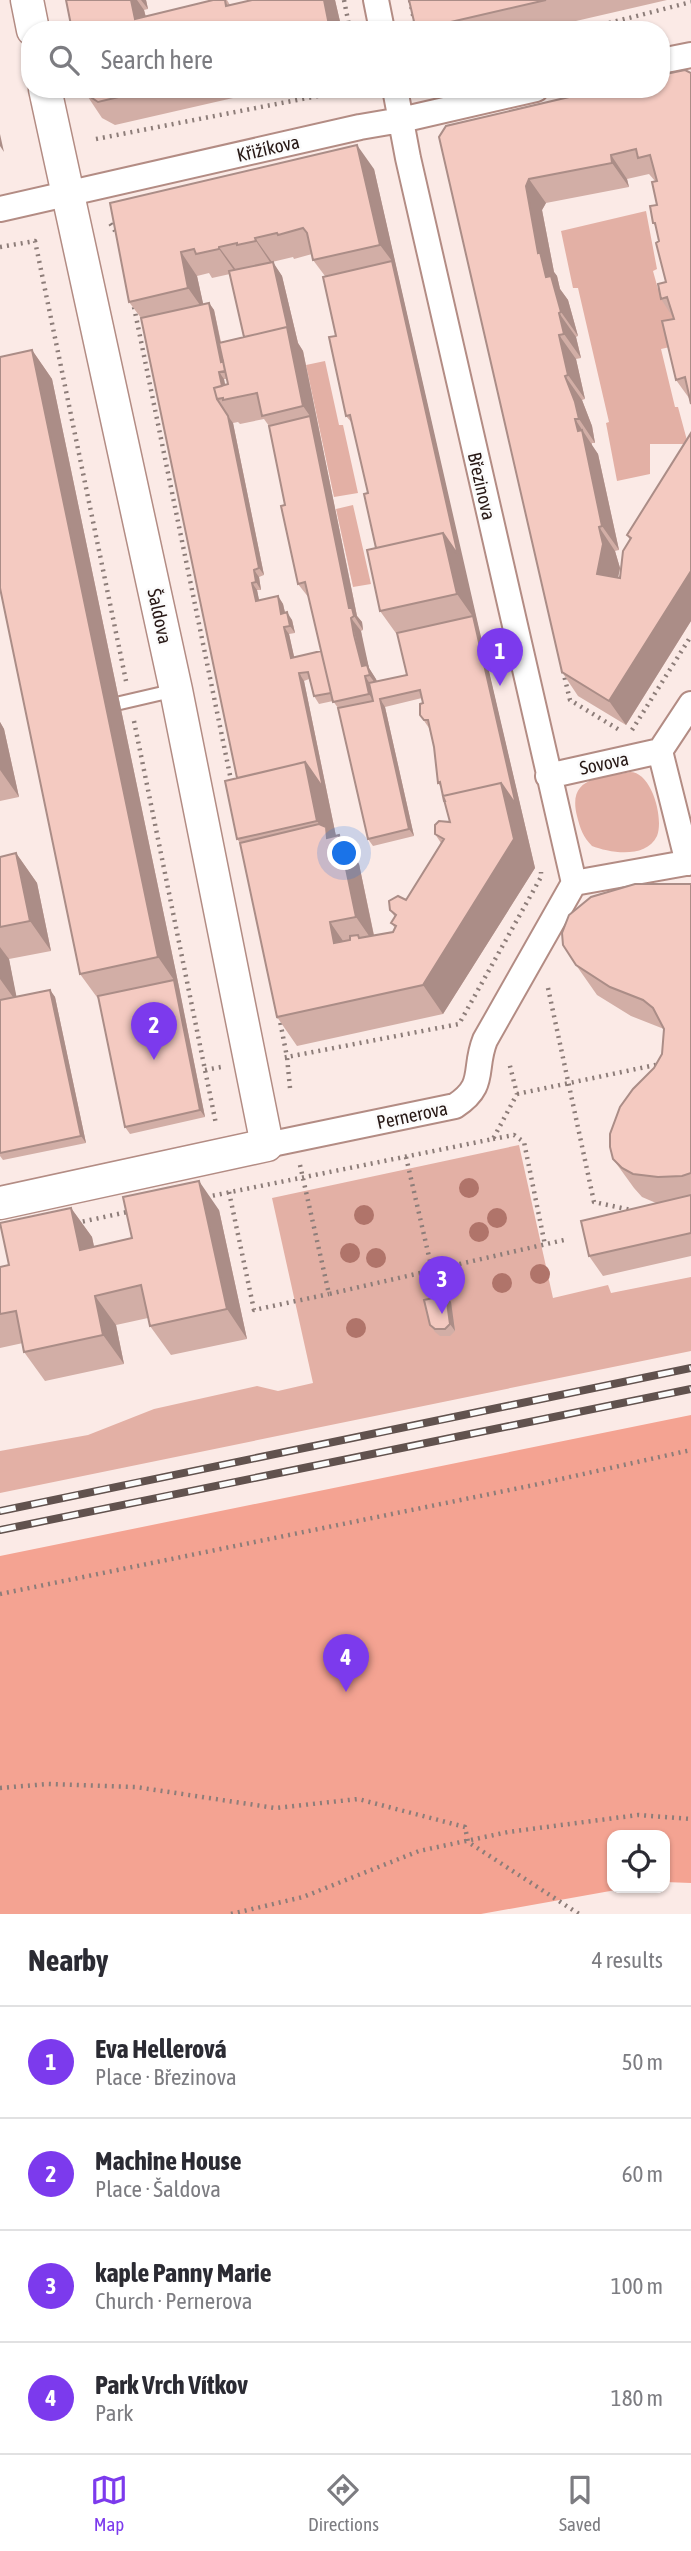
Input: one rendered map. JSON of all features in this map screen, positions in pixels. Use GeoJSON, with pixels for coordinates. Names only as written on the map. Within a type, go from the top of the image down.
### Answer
{"type":"FeatureCollection","features":[{"type":"Feature","properties":{"kind":"street"},"geometry":{"type":"LineString","coordinates":[[27,0],[31,21]]}},
{"type":"Feature","properties":{"kind":"street"},"geometry":{"type":"LineString","coordinates":[[376,0],[380,21]]}},
{"type":"Feature","properties":{"kind":"street"},"geometry":{"type":"LineString","coordinates":[[670,59],[691,55]]}},
{"type":"Feature","properties":{"kind":"street","name":"Šaldova"},"geometry":{"type":"LineString","coordinates":[[47,98],[176,690],[267,1145]]}},
{"type":"Feature","properties":{"kind":"street","name":"Březinova"},"geometry":{"type":"LineString","coordinates":[[397,98],[574,883]]}},
{"type":"Feature","properties":{"kind":"street","name":"Křižíkova"},"geometry":{"type":"LineString","coordinates":[[0,209],[497,98]]}},
{"type":"Feature","properties":{"kind":"street"},"geometry":{"type":"LineString","coordinates":[[574,883],[689,863],[660,751],[691,704]]}},
{"type":"Feature","properties":{"kind":"street","name":"Sovova"},"geometry":{"type":"LineString","coordinates":[[548,776],[660,751]]}},
{"type":"Feature","properties":{"kind":"street","name":"Pernerova"},"geometry":{"type":"LineString","coordinates":[[0,1203],[455,1106],[469,1097],[478,1081],[483,1042],[574,883]]}},
{"type":"Feature","properties":{"kind":"lane"},"geometry":{"type":"LineString","coordinates":[[125,702],[176,690]]}},
{"type":"Feature","properties":{"kind":"path"},"geometry":{"type":"LineString","coordinates":[[344,0],[348,21]]}},
{"type":"Feature","properties":{"kind":"path"},"geometry":{"type":"LineString","coordinates":[[410,0],[414,21]]}},
{"type":"Feature","properties":{"kind":"path"},"geometry":{"type":"LineString","coordinates":[[617,21],[691,2]]}},
{"type":"Feature","properties":{"kind":"path"},"geometry":{"type":"LineString","coordinates":[[96,139],[308,98]]}},
{"type":"Feature","properties":{"kind":"path"},"geometry":{"type":"LineString","coordinates":[[110,223],[123,220]]}},
{"type":"Feature","properties":{"kind":"path"},"geometry":{"type":"LineString","coordinates":[[0,247],[35,241],[125,702],[217,1129]]}},
{"type":"Feature","properties":{"kind":"path"},"geometry":{"type":"LineString","coordinates":[[562,668],[569,700],[629,735],[691,636]]}},
{"type":"Feature","properties":{"kind":"path"},"geometry":{"type":"LineString","coordinates":[[287,1057],[459,1024],[541,877],[540,864]]}},
{"type":"Feature","properties":{"kind":"path"},"geometry":{"type":"LineString","coordinates":[[546,981],[594,1202],[635,1211]]}},
{"type":"Feature","properties":{"kind":"path"},"geometry":{"type":"LineString","coordinates":[[517,1094],[671,1061]]}},
{"type":"Feature","properties":{"kind":"path"},"geometry":{"type":"LineString","coordinates":[[493,1139],[514,1135],[524,1142],[545,1245]]}},
{"type":"Feature","properties":{"kind":"path"},"geometry":{"type":"LineString","coordinates":[[406,1157],[440,1305]]}},
{"type":"Feature","properties":{"kind":"path"},"geometry":{"type":"LineString","coordinates":[[300,1161],[329,1294]]}},
{"type":"Feature","properties":{"kind":"path"},"geometry":{"type":"LineString","coordinates":[[229,1192],[254,1310],[564,1240]]}},
{"type":"Feature","properties":{"kind":"path"},"geometry":{"type":"LineString","coordinates":[[0,1594],[534,1485],[691,1450]]}},
{"type":"Feature","properties":{"kind":"path"},"geometry":{"type":"LineString","coordinates":[[0,1788],[48,1784],[136,1787],[275,1808],[358,1799],[465,1827],[468,1842],[579,1914]]}},
{"type":"Feature","properties":{"kind":"path"},"geometry":{"type":"LineString","coordinates":[[231,1914],[303,1897],[419,1851],[508,1832],[638,1815],[691,1819]]}},
{"type":"Feature","properties":{"kind":"shaded area"},"geometry":{"type":"Polygon","coordinates":[[[646,211],[657,269],[653,271],[658,289],[672,287],[679,345],[661,349],[675,407],[678,407],[688,444],[650,444],[650,474],[617,481],[606,423],[609,422],[578,288],[573,288],[561,231],[646,211]]]}},
{"type":"Feature","properties":{"kind":"shaded area"},"geometry":{"type":"Polygon","coordinates":[[[325,361],[358,493],[334,497],[306,365],[325,361]]]}},
{"type":"Feature","properties":{"kind":"shaded area"},"geometry":{"type":"Polygon","coordinates":[[[353,505],[371,584],[353,587],[336,509],[353,505]]]}},
{"type":"Feature","properties":{"kind":"shaded area"},"geometry":{"type":"Polygon","coordinates":[[[630,772],[638,774],[650,788],[659,819],[657,836],[645,848],[636,851],[608,851],[592,846],[584,836],[578,820],[575,803],[577,793],[589,781],[630,772]]]}},
{"type":"Feature","properties":{"kind":"shaded area"},"geometry":{"type":"Polygon","coordinates":[[[519,1145],[553,1298],[608,1285],[611,1293],[691,1277],[691,1351],[0,1493],[0,1451],[88,1435],[154,1409],[257,1386],[278,1391],[313,1383],[272,1198],[519,1145]]]}},
{"type":"Feature","properties":{"kind":"shaded area"},"geometry":{"type":"Polygon","coordinates":[[[691,1415],[691,1883],[670,1882],[670,1830],[607,1830],[607,1892],[481,1914],[0,1914],[0,1556],[691,1415]]]}},
{"type":"Feature","properties":{"kind":"building"},"geometry":{"type":"Polygon","coordinates":[[[66,0],[131,0],[135,19],[213,0],[225,0],[226,6],[252,0],[324,0],[328,21],[70,21],[66,0]]]}},
{"type":"Feature","properties":{"kind":"building"},"geometry":{"type":"Polygon","coordinates":[[[409,0],[546,0],[455,21],[414,21],[409,0]]]}},
{"type":"Feature","properties":{"kind":"building"},"geometry":{"type":"Polygon","coordinates":[[[685,70],[691,73],[691,404],[685,377],[676,380],[662,321],[674,319],[667,297],[661,299],[658,284],[666,282],[650,206],[657,205],[652,182],[657,181],[650,155],[638,158],[636,149],[611,155],[612,163],[529,179],[526,186],[538,253],[540,252],[546,277],[551,276],[561,312],[559,313],[564,334],[559,335],[568,375],[565,376],[575,402],[579,419],[575,419],[578,431],[582,430],[602,526],[599,527],[603,544],[597,574],[620,578],[623,551],[631,538],[627,535],[691,433],[691,571],[609,701],[562,672],[439,137],[446,126],[565,98],[670,98],[670,73],[685,70]]]}},
{"type":"Feature","properties":{"kind":"building"},"geometry":{"type":"Polygon","coordinates":[[[92,98],[115,98],[98,102],[92,98]]]}},
{"type":"Feature","properties":{"kind":"building"},"geometry":{"type":"Polygon","coordinates":[[[357,145],[380,245],[313,260],[307,233],[303,228],[196,254],[194,249],[181,252],[188,288],[129,302],[110,203],[357,145]]]}},
{"type":"Feature","properties":{"kind":"building"},"geometry":{"type":"Polygon","coordinates":[[[392,261],[458,555],[443,533],[376,548],[364,494],[368,493],[350,415],[346,416],[329,337],[336,336],[323,277],[392,261]]]}},
{"type":"Feature","properties":{"kind":"building"},"geometry":{"type":"Polygon","coordinates":[[[273,262],[288,329],[287,327],[244,337],[229,271],[273,262]]]}},
{"type":"Feature","properties":{"kind":"building"},"geometry":{"type":"Polygon","coordinates":[[[209,303],[225,371],[219,372],[222,386],[214,388],[217,399],[228,416],[259,568],[254,570],[256,582],[252,583],[256,601],[278,596],[281,614],[287,612],[290,626],[284,627],[291,658],[321,651],[331,693],[314,696],[308,672],[299,673],[323,788],[305,762],[237,778],[141,318],[209,303]]]}},
{"type":"Feature","properties":{"kind":"building"},"geometry":{"type":"Polygon","coordinates":[[[287,327],[303,406],[262,416],[257,393],[217,399],[214,388],[228,384],[219,343],[287,327]]]}},
{"type":"Feature","properties":{"kind":"building"},"geometry":{"type":"Polygon","coordinates":[[[32,350],[158,957],[80,974],[0,588],[0,357],[32,350]]]}},
{"type":"Feature","properties":{"kind":"building"},"geometry":{"type":"Polygon","coordinates":[[[310,416],[349,608],[352,608],[354,616],[351,618],[354,635],[362,666],[367,665],[370,675],[365,676],[369,694],[333,702],[305,582],[298,584],[281,506],[285,505],[269,426],[310,416]]]}},
{"type":"Feature","properties":{"kind":"building"},"geometry":{"type":"Polygon","coordinates":[[[443,533],[457,594],[380,611],[367,550],[443,533]]]}},
{"type":"Feature","properties":{"kind":"building"},"geometry":{"type":"Polygon","coordinates":[[[473,616],[516,805],[501,783],[443,796],[444,801],[440,782],[438,783],[428,720],[424,720],[420,715],[420,704],[423,703],[420,690],[380,699],[409,829],[368,839],[338,708],[373,701],[369,683],[407,675],[397,633],[473,616]]]}},
{"type":"Feature","properties":{"kind":"building"},"geometry":{"type":"Polygon","coordinates":[[[305,762],[317,821],[237,839],[225,781],[305,762]]]}},
{"type":"Feature","properties":{"kind":"building"},"geometry":{"type":"Polygon","coordinates":[[[501,783],[514,839],[423,985],[277,1017],[240,843],[319,824],[326,827],[327,838],[339,835],[356,917],[330,922],[334,943],[350,940],[350,936],[358,935],[359,938],[393,932],[396,926],[391,923],[396,915],[390,910],[389,901],[398,896],[406,900],[444,839],[435,834],[435,825],[439,821],[450,822],[443,796],[501,783]]]}},
{"type":"Feature","properties":{"kind":"building"},"geometry":{"type":"Polygon","coordinates":[[[16,853],[30,921],[0,927],[0,857],[16,853]]]}},
{"type":"Feature","properties":{"kind":"building"},"geometry":{"type":"Polygon","coordinates":[[[635,884],[691,884],[691,1173],[682,1176],[633,1174],[613,1159],[610,1134],[620,1107],[654,1068],[662,1054],[664,1029],[653,1008],[643,1000],[610,987],[576,965],[563,945],[562,933],[569,915],[591,897],[635,884]]]}},
{"type":"Feature","properties":{"kind":"building"},"geometry":{"type":"Polygon","coordinates":[[[174,980],[200,1110],[125,1127],[98,996],[174,980]]]}},
{"type":"Feature","properties":{"kind":"building"},"geometry":{"type":"Polygon","coordinates":[[[50,990],[81,1136],[0,1153],[0,1000],[50,990]]]}},
{"type":"Feature","properties":{"kind":"building"},"geometry":{"type":"Polygon","coordinates":[[[199,1181],[227,1309],[150,1326],[141,1285],[95,1296],[103,1335],[24,1352],[16,1311],[0,1314],[0,1267],[9,1265],[0,1223],[71,1208],[80,1250],[132,1238],[123,1197],[199,1181]]]}},
{"type":"Feature","properties":{"kind":"building"},"geometry":{"type":"Polygon","coordinates":[[[691,1195],[691,1233],[589,1256],[581,1221],[691,1195]]]}},
{"type":"Feature","properties":{"kind":"building"},"geometry":{"type":"Polygon","coordinates":[[[446,1295],[450,1324],[445,1329],[435,1329],[430,1325],[424,1300],[446,1295]]]}},
{"type":"Feature","properties":{"kind":"railway"},"geometry":{"type":"LineString","coordinates":[[0,1511],[691,1368]]}},
{"type":"Feature","properties":{"kind":"railway"},"geometry":{"type":"LineString","coordinates":[[0,1530],[691,1389]]}},
{"type":"Feature","properties":{"kind":"place","name":"Eva Hellerová"},"geometry":{"type":"Point","coordinates":[500,686]}},
{"type":"Feature","properties":{"kind":"place","name":"Machine House"},"geometry":{"type":"Point","coordinates":[154,1060]}},
{"type":"Feature","properties":{"kind":"place","name":"kaple Panny Marie"},"geometry":{"type":"Point","coordinates":[442,1314]}},
{"type":"Feature","properties":{"kind":"place","name":"Park Vrch Vítkov"},"geometry":{"type":"Point","coordinates":[346,1692]}}]}
